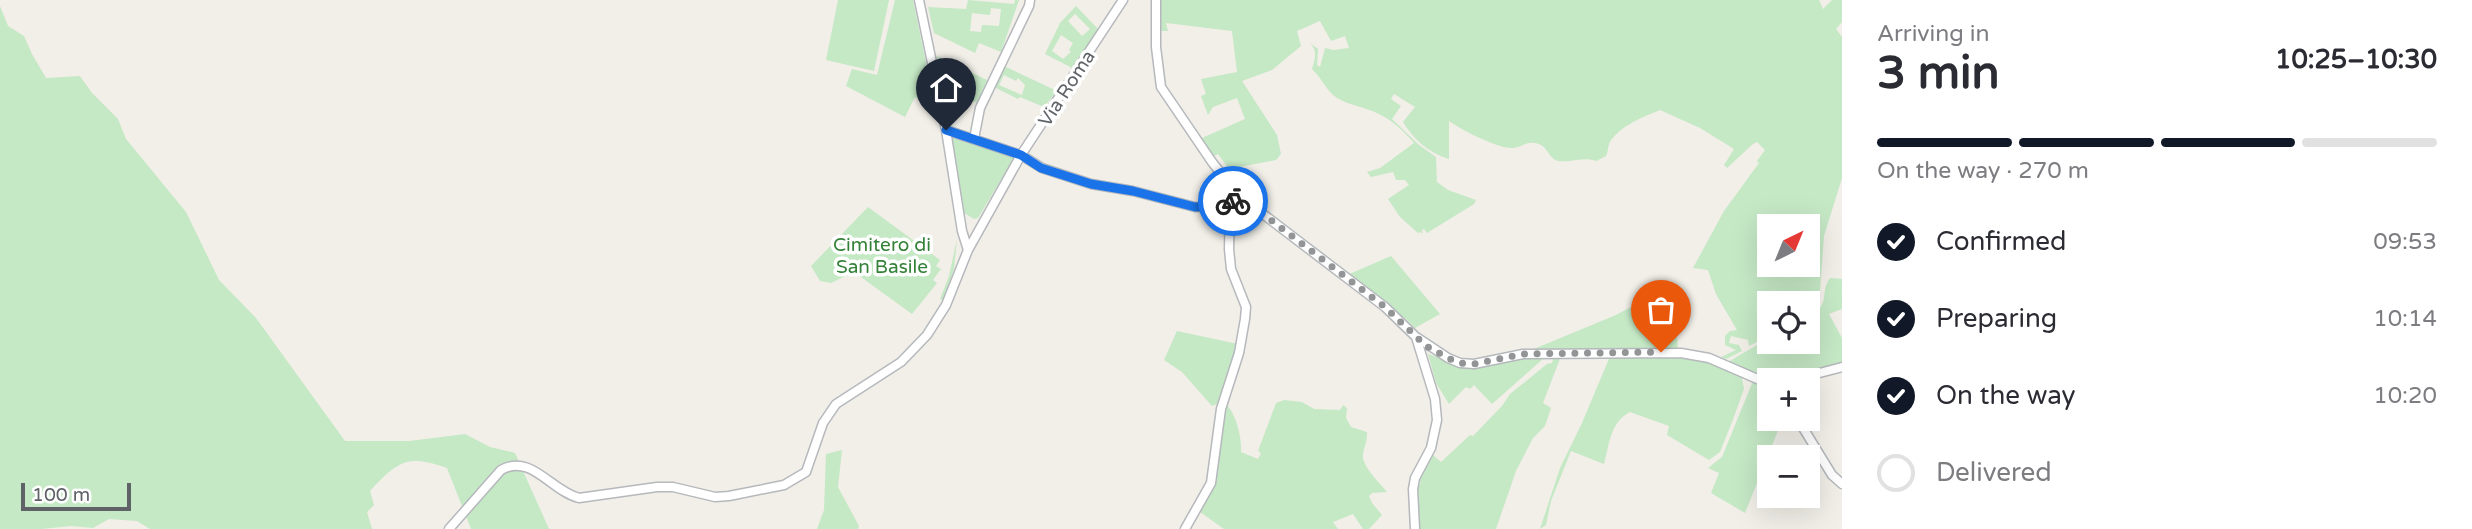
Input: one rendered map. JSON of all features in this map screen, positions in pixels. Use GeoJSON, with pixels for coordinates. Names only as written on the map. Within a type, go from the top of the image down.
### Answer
{"type":"FeatureCollection","features":[{"type":"Feature","properties":{"kind":"street"},"geometry":{"type":"LineString","coordinates":[[919,0],[946,130],[962,231],[968,250]]}},
{"type":"Feature","properties":{"kind":"street"},"geometry":{"type":"LineString","coordinates":[[974,139],[981,107],[1030,0]]}},
{"type":"Feature","properties":{"kind":"street","name":"Via Roma"},"geometry":{"type":"LineString","coordinates":[[449,529],[501,470],[510,465],[528,467],[569,495],[579,498],[657,486],[673,487],[715,498],[784,485],[796,480],[806,471],[823,423],[836,404],[901,362],[927,335],[946,305],[968,250],[1021,155],[1124,0]]}},
{"type":"Feature","properties":{"kind":"street"},"geometry":{"type":"LineString","coordinates":[[1156,0],[1156,47],[1161,88],[1238,195],[1385,307],[1416,337],[1437,352],[1460,363],[1474,364],[1523,354],[1681,353],[1709,359],[1757,378]]}},
{"type":"Feature","properties":{"kind":"street"},"geometry":{"type":"LineString","coordinates":[[946,130],[1021,155],[1041,168],[1091,184],[1133,191],[1195,207],[1230,206]]}},
{"type":"Feature","properties":{"kind":"street"},"geometry":{"type":"LineString","coordinates":[[1185,529],[1211,483],[1221,409],[1239,353],[1245,319],[1245,302],[1231,269],[1229,248],[1230,206],[1238,195]]}},
{"type":"Feature","properties":{"kind":"street"},"geometry":{"type":"LineString","coordinates":[[1415,529],[1415,476],[1430,450],[1435,435],[1437,413],[1424,356],[1416,337]]}},
{"type":"Feature","properties":{"kind":"street"},"geometry":{"type":"LineString","coordinates":[[1820,373],[1842,367]]}},
{"type":"Feature","properties":{"kind":"street"},"geometry":{"type":"LineString","coordinates":[[1805,431],[1832,475],[1842,484]]}},
{"type":"Feature","properties":{"kind":"green space"},"geometry":{"type":"Polygon","coordinates":[[[838,0],[889,0],[874,71],[826,60],[838,0]]]}},
{"type":"Feature","properties":{"kind":"green space"},"geometry":{"type":"Polygon","coordinates":[[[895,0],[913,0],[935,106],[915,97],[905,117],[846,86],[852,69],[877,75],[895,0]]]}},
{"type":"Feature","properties":{"kind":"green space"},"geometry":{"type":"Polygon","coordinates":[[[968,0],[1014,4],[1015,0],[1019,0],[1001,52],[979,43],[975,53],[934,33],[928,7],[966,9],[968,0]],[[991,8],[990,15],[972,13],[970,31],[981,32],[982,25],[999,26],[1001,9],[991,8]]]}},
{"type":"Feature","properties":{"kind":"green space"},"geometry":{"type":"Polygon","coordinates":[[[1158,0],[1819,0],[1823,9],[1832,0],[1842,0],[1842,22],[1836,29],[1842,37],[1842,178],[1824,236],[1820,291],[1757,291],[1757,342],[1749,346],[1748,340],[1731,336],[1729,343],[1739,345],[1742,351],[1726,359],[1721,357],[1736,350],[1725,345],[1725,336],[1730,331],[1737,330],[1716,294],[1708,270],[1693,268],[1724,211],[1759,163],[1757,161],[1765,150],[1757,142],[1727,168],[1724,165],[1734,149],[1700,128],[1660,110],[1621,130],[1610,142],[1606,156],[1596,161],[1558,161],[1539,144],[1528,143],[1513,148],[1498,145],[1449,121],[1449,159],[1422,145],[1412,134],[1403,122],[1415,107],[1394,94],[1391,99],[1401,106],[1392,119],[1419,145],[1436,157],[1437,182],[1448,190],[1476,200],[1474,204],[1427,233],[1422,230],[1423,234],[1418,233],[1400,217],[1388,199],[1409,185],[1405,180],[1396,180],[1393,172],[1371,177],[1367,172],[1380,168],[1414,143],[1384,117],[1337,98],[1312,69],[1315,52],[1310,43],[1318,49],[1317,65],[1320,67],[1325,48],[1349,48],[1345,36],[1331,41],[1320,21],[1297,31],[1301,46],[1272,70],[1242,81],[1277,135],[1281,154],[1276,160],[1229,169],[1218,154],[1213,157],[1202,138],[1245,119],[1237,98],[1213,107],[1208,115],[1201,96],[1206,94],[1201,79],[1237,72],[1232,31],[1166,23],[1168,31],[1158,31],[1158,0]]]}},
{"type":"Feature","properties":{"kind":"green space"},"geometry":{"type":"Polygon","coordinates":[[[0,6],[8,26],[24,36],[46,78],[80,76],[92,93],[118,119],[126,139],[186,212],[219,280],[256,318],[345,441],[409,441],[465,434],[490,447],[515,453],[549,529],[471,529],[447,468],[412,461],[396,467],[370,491],[374,505],[367,512],[372,529],[150,529],[137,521],[109,519],[93,528],[71,526],[0,529],[0,6]]]}},
{"type":"Feature","properties":{"kind":"green space"},"geometry":{"type":"Polygon","coordinates":[[[1076,6],[1098,29],[1072,68],[1045,54],[1060,23],[1076,6]],[[1075,14],[1068,21],[1082,36],[1090,29],[1075,14]],[[1061,35],[1052,51],[1063,59],[1071,52],[1069,50],[1073,43],[1061,35]]]}},
{"type":"Feature","properties":{"kind":"green space"},"geometry":{"type":"Polygon","coordinates":[[[937,56],[987,80],[977,103],[944,91],[937,56]]]}},
{"type":"Feature","properties":{"kind":"green space"},"geometry":{"type":"Polygon","coordinates":[[[1004,66],[1057,91],[1044,107],[1020,97],[1018,99],[994,87],[1004,66]],[[1004,75],[999,85],[1022,95],[1025,85],[1018,78],[1016,81],[1004,75]]]}},
{"type":"Feature","properties":{"kind":"green space"},"geometry":{"type":"Polygon","coordinates":[[[949,137],[1015,156],[978,218],[974,219],[964,213],[960,203],[949,137]]]}},
{"type":"Feature","properties":{"kind":"green space","name":"Cimitero di San Basile"},"geometry":{"type":"Polygon","coordinates":[[[868,207],[940,260],[936,266],[941,269],[933,280],[937,283],[912,314],[854,272],[831,283],[820,281],[811,266],[868,207]]]}},
{"type":"Feature","properties":{"kind":"green space"},"geometry":{"type":"Polygon","coordinates":[[[957,239],[954,269],[943,300],[940,299],[949,276],[957,239]]]}},
{"type":"Feature","properties":{"kind":"green space"},"geometry":{"type":"Polygon","coordinates":[[[1391,256],[1440,314],[1415,328],[1347,275],[1391,256]]]}},
{"type":"Feature","properties":{"kind":"green space"},"geometry":{"type":"Polygon","coordinates":[[[1830,278],[1842,279],[1842,309],[1829,314],[1842,338],[1842,363],[1820,368],[1757,368],[1757,373],[1728,362],[1757,345],[1757,354],[1820,354],[1820,308],[1830,278]]]}},
{"type":"Feature","properties":{"kind":"green space"},"geometry":{"type":"Polygon","coordinates":[[[1668,287],[1674,301],[1678,350],[1529,351],[1616,315],[1668,287]]]}},
{"type":"Feature","properties":{"kind":"green space"},"geometry":{"type":"Polygon","coordinates":[[[1177,331],[1238,344],[1217,404],[1212,406],[1182,372],[1164,360],[1177,331]]]}},
{"type":"Feature","properties":{"kind":"green space"},"geometry":{"type":"Polygon","coordinates":[[[1428,354],[1473,369],[1518,357],[1544,358],[1492,404],[1474,385],[1470,389],[1466,387],[1449,404],[1436,383],[1428,354]]]}},
{"type":"Feature","properties":{"kind":"green space"},"geometry":{"type":"Polygon","coordinates":[[[1611,354],[1699,358],[1741,374],[1744,389],[1720,452],[1709,460],[1667,435],[1669,426],[1630,412],[1623,416],[1614,428],[1604,464],[1571,451],[1551,501],[1546,525],[1540,529],[1560,468],[1611,354]]]}},
{"type":"Feature","properties":{"kind":"green space"},"geometry":{"type":"Polygon","coordinates":[[[1561,356],[1543,403],[1551,408],[1545,426],[1533,438],[1516,471],[1496,529],[1415,529],[1414,488],[1421,483],[1418,479],[1430,456],[1433,455],[1441,462],[1470,435],[1473,436],[1510,394],[1547,364],[1552,363],[1554,357],[1561,356]]]}},
{"type":"Feature","properties":{"kind":"green space"},"geometry":{"type":"Polygon","coordinates":[[[1753,381],[1757,382],[1757,431],[1778,431],[1772,445],[1757,445],[1757,483],[1745,513],[1711,493],[1719,473],[1708,468],[1722,457],[1753,381]]]}},
{"type":"Feature","properties":{"kind":"green space"},"geometry":{"type":"Polygon","coordinates":[[[1284,400],[1302,402],[1314,409],[1340,410],[1343,405],[1347,408],[1346,418],[1351,427],[1367,432],[1363,459],[1387,492],[1372,493],[1369,496],[1382,515],[1369,529],[1363,529],[1353,514],[1333,522],[1338,529],[1224,529],[1200,512],[1214,483],[1226,404],[1238,426],[1241,452],[1258,459],[1261,453],[1258,451],[1276,403],[1284,400]]]}},
{"type":"Feature","properties":{"kind":"green space"},"geometry":{"type":"Polygon","coordinates":[[[842,450],[838,487],[859,526],[858,529],[817,529],[824,510],[826,454],[842,450]]]}},
{"type":"Feature","properties":{"kind":"way so far"},"geometry":{"type":"LineString","coordinates":[[1233,201],[1238,195],[1265,213],[1385,307],[1426,346],[1460,363],[1474,364],[1523,354],[1661,352]]}},
{"type":"Feature","properties":{"kind":"route"},"geometry":{"type":"LineString","coordinates":[[946,130],[1021,155],[1041,168],[1091,184],[1133,191],[1195,207],[1219,208],[1230,206],[1233,201]]}}]}
